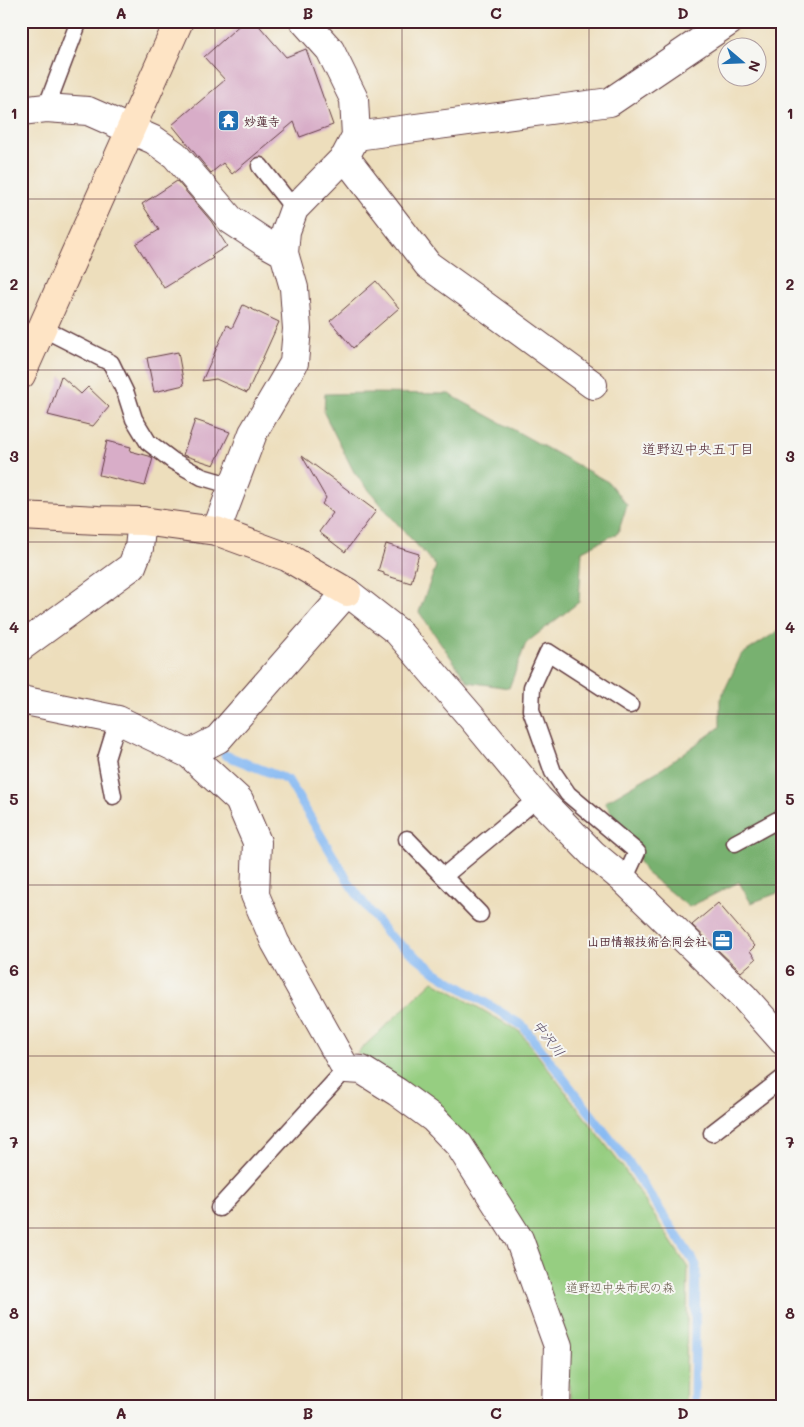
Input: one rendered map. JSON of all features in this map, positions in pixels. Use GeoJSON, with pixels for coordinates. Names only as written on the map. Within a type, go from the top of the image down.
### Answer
{"type":"FeatureCollection","features":[{"type":"Feature","properties":{"kind":"street"},"geometry":{"type":"LineString","coordinates":[[21,375],[132,130],[179,21]]}},
{"type":"Feature","properties":{"kind":"street"},"geometry":{"type":"LineString","coordinates":[[216,531],[253,433],[294,363],[297,329],[295,296],[284,253],[286,231],[294,209],[350,147],[354,99],[330,50],[304,21]]}},
{"type":"Feature","properties":{"kind":"street"},"geometry":{"type":"LineString","coordinates":[[350,147],[610,102],[730,21]]}},
{"type":"Feature","properties":{"kind":"street"},"geometry":{"type":"LineString","coordinates":[[34,109],[88,111],[154,140],[175,155],[231,220],[284,253]]}},
{"type":"Feature","properties":{"kind":"street"},"geometry":{"type":"LineString","coordinates":[[350,147],[428,265],[593,385]]}},
{"type":"Feature","properties":{"kind":"street"},"geometry":{"type":"LineString","coordinates":[[21,516],[142,521],[216,531],[287,557],[347,592],[398,632],[538,798],[593,854],[624,880],[744,997],[783,1041]]}},
{"type":"Feature","properties":{"kind":"street"},"geometry":{"type":"LineString","coordinates":[[21,647],[132,566],[139,548],[142,521]]}},
{"type":"Feature","properties":{"kind":"street"},"geometry":{"type":"LineString","coordinates":[[190,754],[218,739],[347,592]]}},
{"type":"Feature","properties":{"kind":"street"},"geometry":{"type":"LineString","coordinates":[[21,700],[118,720],[190,754],[239,800],[258,842],[255,895],[275,942],[346,1069],[362,1070],[397,1092],[434,1119],[459,1145],[519,1239],[558,1346],[556,1406]]}},
{"type":"Feature","properties":{"kind":"lane"},"geometry":{"type":"LineString","coordinates":[[34,109],[79,21]]}},
{"type":"Feature","properties":{"kind":"lane"},"geometry":{"type":"LineString","coordinates":[[260,166],[294,209]]}},
{"type":"Feature","properties":{"kind":"lane"},"geometry":{"type":"LineString","coordinates":[[42,328],[111,363],[126,394],[134,419],[148,442],[173,462],[202,477],[233,486]]}},
{"type":"Feature","properties":{"kind":"lane"},"geometry":{"type":"LineString","coordinates":[[624,880],[637,852],[568,794],[553,772],[531,710],[532,687],[548,652],[630,705]]}},
{"type":"Feature","properties":{"kind":"lane"},"geometry":{"type":"LineString","coordinates":[[113,796],[106,759],[118,720]]}},
{"type":"Feature","properties":{"kind":"lane"},"geometry":{"type":"LineString","coordinates":[[444,876],[538,798]]}},
{"type":"Feature","properties":{"kind":"lane"},"geometry":{"type":"LineString","coordinates":[[735,843],[783,817]]}},
{"type":"Feature","properties":{"kind":"lane"},"geometry":{"type":"LineString","coordinates":[[408,839],[480,914]]}},
{"type":"Feature","properties":{"kind":"lane"},"geometry":{"type":"LineString","coordinates":[[219,1208],[346,1069]]}},
{"type":"Feature","properties":{"kind":"lane"},"geometry":{"type":"LineString","coordinates":[[712,1133],[783,1078]]}},
{"type":"Feature","properties":{"kind":"green space"},"geometry":{"type":"Polygon","coordinates":[[[325,394],[449,394],[608,482],[627,505],[618,533],[582,551],[579,602],[526,643],[509,688],[468,682],[419,612],[436,566],[393,519],[354,472],[324,413],[325,394]]]}},
{"type":"Feature","properties":{"kind":"green space"},"geometry":{"type":"Polygon","coordinates":[[[783,624],[783,891],[751,903],[739,882],[689,907],[645,872],[605,802],[663,768],[720,727],[720,700],[741,655],[775,633],[783,624]]]}},
{"type":"Feature","properties":{"kind":"green space","name":"道野辺中央市民の森"},"geometry":{"type":"Polygon","coordinates":[[[433,981],[520,1032],[624,1169],[688,1268],[685,1406],[571,1406],[562,1323],[440,1116],[357,1053],[433,981]]]}},
{"type":"Feature","properties":{"kind":"building"},"geometry":{"type":"Polygon","coordinates":[[[244,21],[255,21],[286,57],[306,49],[333,125],[300,137],[294,122],[232,174],[223,163],[211,173],[172,125],[225,80],[204,57],[244,21]]]}},
{"type":"Feature","properties":{"kind":"building"},"geometry":{"type":"Polygon","coordinates":[[[177,181],[211,221],[227,246],[211,256],[213,258],[164,288],[136,244],[159,230],[142,204],[177,181]]]}},
{"type":"Feature","properties":{"kind":"building"},"geometry":{"type":"Polygon","coordinates":[[[376,281],[399,308],[353,348],[330,321],[376,281]]]}},
{"type":"Feature","properties":{"kind":"building"},"geometry":{"type":"Polygon","coordinates":[[[243,305],[279,322],[247,393],[216,379],[202,381],[227,325],[232,328],[243,305]]]}},
{"type":"Feature","properties":{"kind":"building"},"geometry":{"type":"Polygon","coordinates":[[[178,352],[184,385],[154,392],[147,358],[178,352]]]}},
{"type":"Feature","properties":{"kind":"building"},"geometry":{"type":"Polygon","coordinates":[[[61,376],[81,394],[88,387],[109,407],[93,426],[48,415],[61,376]]]}},
{"type":"Feature","properties":{"kind":"building"},"geometry":{"type":"Polygon","coordinates":[[[195,420],[230,432],[214,465],[183,455],[195,420]]]}},
{"type":"Feature","properties":{"kind":"building"},"geometry":{"type":"Polygon","coordinates":[[[107,441],[131,447],[130,451],[153,458],[145,486],[99,475],[107,441]]]}},
{"type":"Feature","properties":{"kind":"building"},"geometry":{"type":"Polygon","coordinates":[[[302,456],[376,511],[345,552],[319,532],[333,513],[322,504],[326,498],[302,456]]]}},
{"type":"Feature","properties":{"kind":"building"},"geometry":{"type":"Polygon","coordinates":[[[386,544],[419,554],[411,583],[384,575],[384,573],[378,571],[386,544]]]}},
{"type":"Feature","properties":{"kind":"building"},"geometry":{"type":"Polygon","coordinates":[[[718,903],[755,946],[750,951],[756,959],[741,972],[692,925],[718,903]]]}},
{"type":"Feature","properties":{"kind":"waterway","name":"中沢川"},"geometry":{"type":"LineString","coordinates":[[225,755],[288,780],[351,886],[387,934],[437,973],[523,1026],[631,1166],[696,1265],[694,1406]]}},
{"type":"Feature","properties":{"kind":"place","name":"妙蓮寺"},"geometry":{"type":"Point","coordinates":[228,121]}},
{"type":"Feature","properties":{"kind":"place","name":"山田情報技術合同会社"},"geometry":{"type":"Point","coordinates":[723,941]}},
{"type":"Feature","properties":{"kind":"district","name":"道野辺中央五丁目"},"geometry":{"type":"Point","coordinates":[698,448]}}]}
